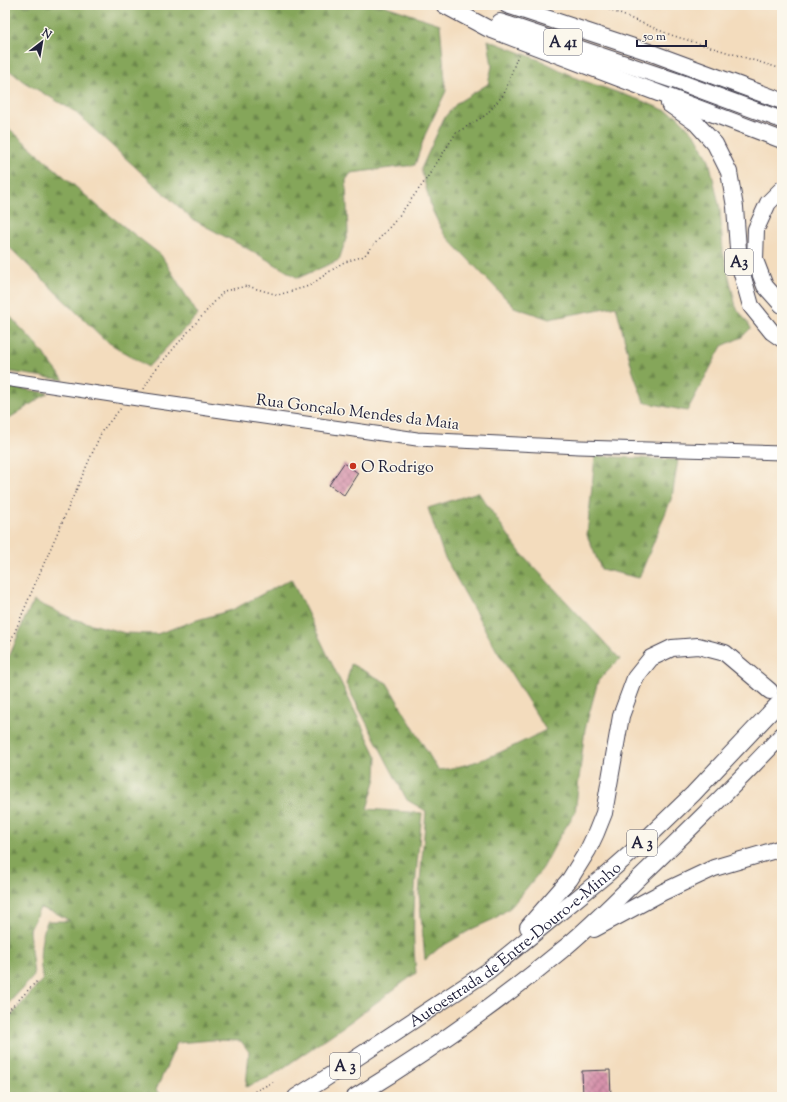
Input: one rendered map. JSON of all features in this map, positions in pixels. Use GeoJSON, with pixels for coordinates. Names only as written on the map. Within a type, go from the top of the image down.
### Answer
{"type":"FeatureCollection","features":[{"type":"Feature","properties":{"kind":"highway"},"geometry":{"type":"LineString","coordinates":[[445,5],[487,28],[782,140]]}},
{"type":"Feature","properties":{"kind":"highway","name":"A 41"},"geometry":{"type":"LineString","coordinates":[[445,5],[562,42],[679,82],[782,120]]}},
{"type":"Feature","properties":{"kind":"highway","name":"A 41"},"geometry":{"type":"LineString","coordinates":[[507,5],[649,52],[782,101]]}},
{"type":"Feature","properties":{"kind":"highway","name":"A3"},"geometry":{"type":"LineString","coordinates":[[637,85],[696,122],[715,144],[729,172],[735,207],[739,263],[751,306],[772,332],[782,339]]}},
{"type":"Feature","properties":{"kind":"highway"},"geometry":{"type":"LineString","coordinates":[[782,189],[768,203],[756,229],[755,260],[765,286],[782,305]]}},
{"type":"Feature","properties":{"kind":"highway"},"geometry":{"type":"LineString","coordinates":[[488,971],[558,894],[570,879],[588,850],[604,813],[621,716],[636,678],[651,658],[672,648],[698,646],[725,653],[776,696]]}},
{"type":"Feature","properties":{"kind":"highway","name":"Autoestrada de Entre-Douro-e-Minho"},"geometry":{"type":"LineString","coordinates":[[296,1097],[488,971],[640,845],[704,783],[776,696]]}},
{"type":"Feature","properties":{"kind":"highway","name":"Autoestrada de Entre-Douro-e-Minho"},"geometry":{"type":"LineString","coordinates":[[355,1097],[447,1038],[563,949],[708,812],[782,735]]}},
{"type":"Feature","properties":{"kind":"highway"},"geometry":{"type":"LineString","coordinates":[[563,949],[602,924],[663,892],[714,868],[782,848]]}},
{"type":"Feature","properties":{"kind":"street","name":"Rua Gonçalo Mendes da Maia"},"geometry":{"type":"LineString","coordinates":[[5,378],[133,399],[417,439],[579,447],[782,453]]}},
{"type":"Feature","properties":{"kind":"path"},"geometry":{"type":"LineString","coordinates":[[598,5],[671,34],[782,69]]}},
{"type":"Feature","properties":{"kind":"path"},"geometry":{"type":"LineString","coordinates":[[5,655],[102,431],[133,399],[154,371],[224,292],[247,286],[278,295],[309,286],[342,263],[364,256],[395,221],[425,181],[456,133],[486,115],[504,94],[518,55]]}},
{"type":"Feature","properties":{"kind":"path"},"geometry":{"type":"LineString","coordinates":[[5,1014],[38,980]]}},
{"type":"Feature","properties":{"kind":"path"},"geometry":{"type":"LineString","coordinates":[[244,1097],[273,1082]]}},
{"type":"Feature","properties":{"kind":"green space"},"geometry":{"type":"Polygon","coordinates":[[[5,5],[383,5],[440,24],[446,91],[425,135],[415,165],[351,173],[346,180],[348,233],[339,260],[298,278],[261,256],[192,219],[74,111],[24,82],[5,67],[5,5]]]}},
{"type":"Feature","properties":{"kind":"green space"},"geometry":{"type":"Polygon","coordinates":[[[488,40],[542,61],[578,79],[640,100],[676,115],[696,136],[709,160],[720,209],[723,251],[736,307],[751,328],[742,337],[722,346],[687,411],[644,402],[633,372],[616,306],[549,319],[514,307],[444,234],[432,210],[421,169],[444,118],[457,103],[488,84],[492,66],[488,40]]]}},
{"type":"Feature","properties":{"kind":"green space"},"geometry":{"type":"Polygon","coordinates":[[[5,125],[100,208],[161,255],[198,315],[148,367],[106,341],[5,243],[5,125]]]}},
{"type":"Feature","properties":{"kind":"green space"},"geometry":{"type":"Polygon","coordinates":[[[5,311],[36,344],[64,380],[5,371],[5,311]]]}},
{"type":"Feature","properties":{"kind":"green space"},"geometry":{"type":"Polygon","coordinates":[[[5,386],[48,393],[5,421],[5,386]]]}},
{"type":"Feature","properties":{"kind":"green space"},"geometry":{"type":"Polygon","coordinates":[[[595,456],[678,460],[672,497],[639,578],[601,569],[587,535],[595,456]]]}},
{"type":"Feature","properties":{"kind":"green space"},"geometry":{"type":"Polygon","coordinates":[[[478,492],[520,552],[620,659],[598,681],[585,729],[575,813],[560,836],[543,868],[511,907],[494,919],[472,929],[439,948],[425,960],[419,894],[426,811],[407,800],[346,684],[351,664],[387,683],[438,770],[467,764],[494,755],[546,730],[497,651],[444,556],[428,508],[478,492]]]}},
{"type":"Feature","properties":{"kind":"green space"},"geometry":{"type":"Polygon","coordinates":[[[291,579],[377,757],[376,778],[367,809],[422,813],[414,913],[414,953],[416,973],[350,1022],[270,1077],[246,1087],[249,1052],[241,1041],[213,1040],[177,1043],[156,1090],[163,1097],[5,1097],[5,1023],[43,979],[40,950],[47,921],[70,921],[56,913],[40,908],[29,931],[34,976],[5,1007],[5,660],[10,655],[25,618],[34,601],[73,619],[125,633],[157,634],[232,610],[291,579]]]}},
{"type":"Feature","properties":{"kind":"building"},"geometry":{"type":"Polygon","coordinates":[[[344,463],[358,473],[344,495],[329,485],[344,463]]]}},
{"type":"Feature","properties":{"kind":"building"},"geometry":{"type":"Polygon","coordinates":[[[610,1070],[611,1097],[583,1097],[582,1071],[610,1070]]]}},
{"type":"Feature","properties":{"kind":"place","name":"O Rodrigo"},"geometry":{"type":"Point","coordinates":[353,466]}}]}
